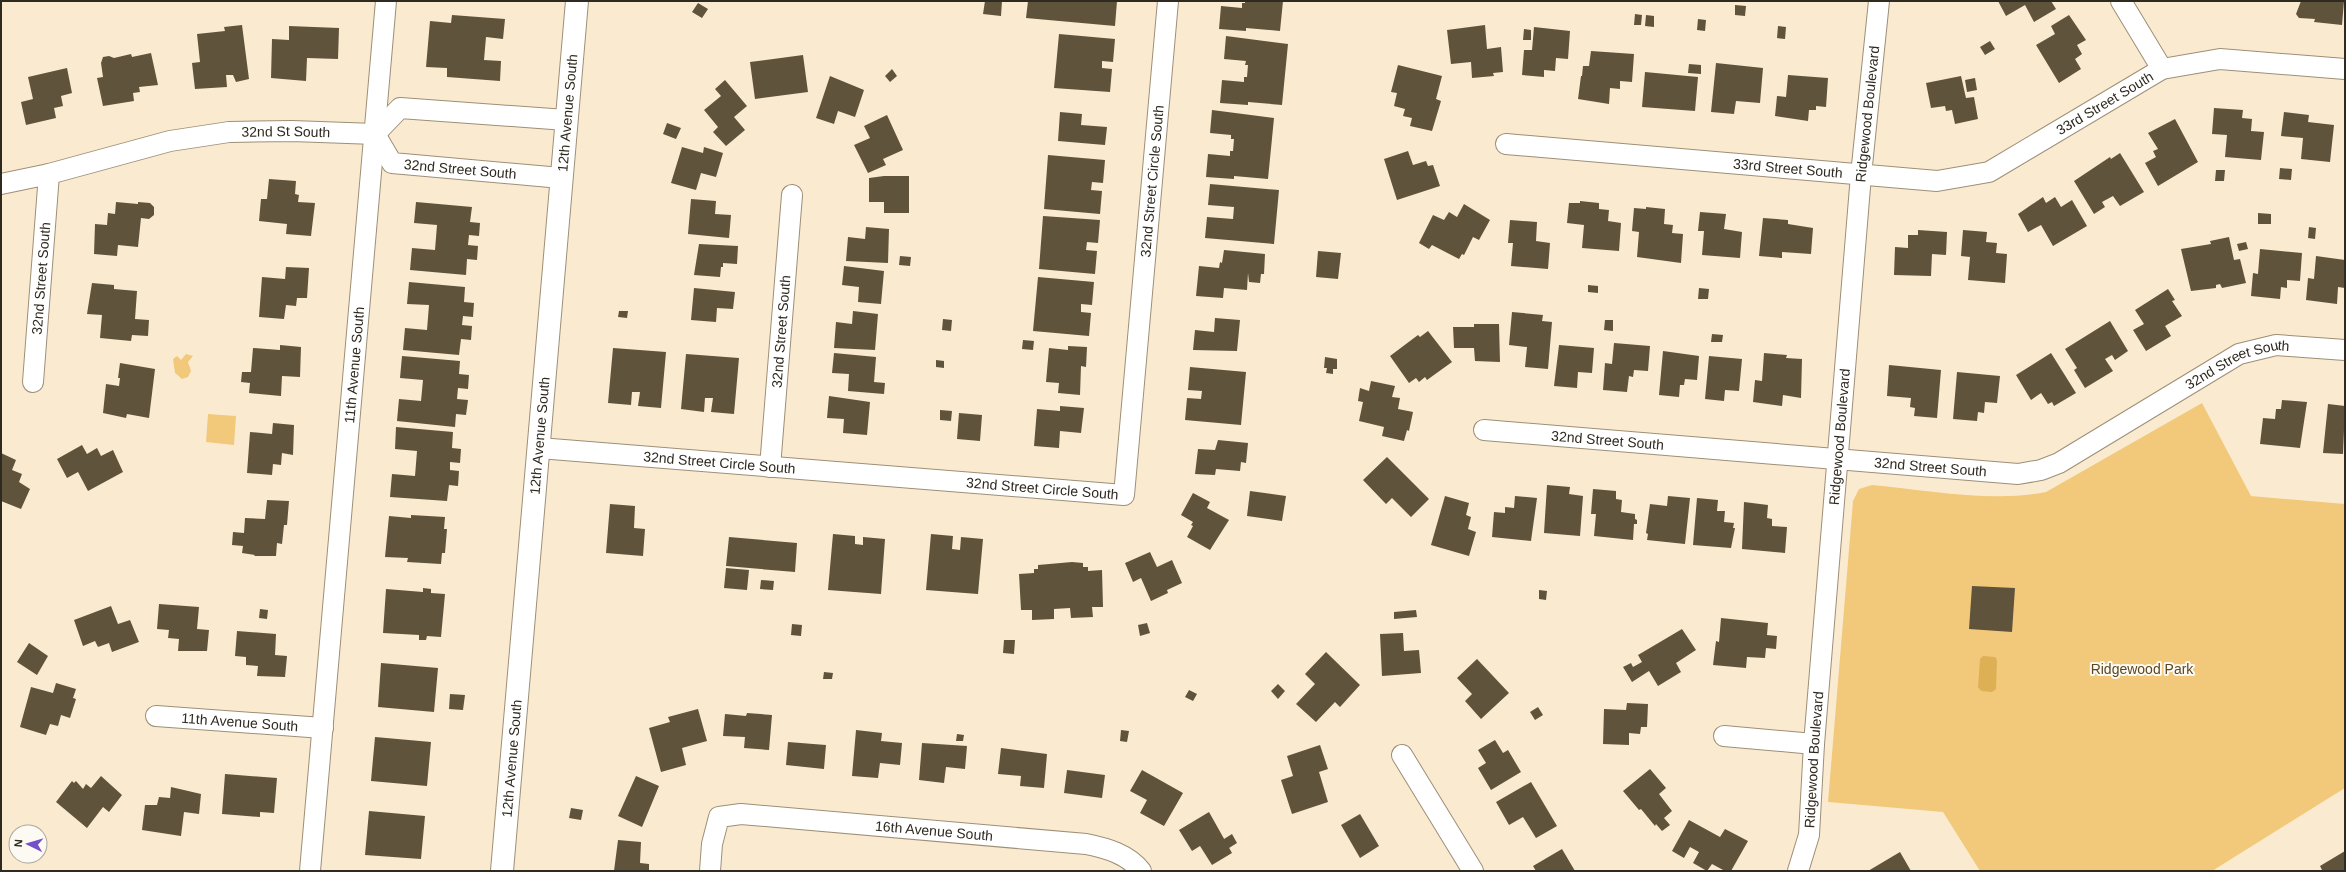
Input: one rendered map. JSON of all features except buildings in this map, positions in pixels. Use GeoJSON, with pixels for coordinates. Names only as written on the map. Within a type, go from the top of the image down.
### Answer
{"type":"FeatureCollection","features":[{"type":"Feature","properties":{"kind":"street","name":"11th Avenue South"},"geometry":{"type":"LineString","coordinates":[[310,871],[386,1]]}},
{"type":"Feature","properties":{"kind":"street","name":"12th Avenue South"},"geometry":{"type":"LineString","coordinates":[[502,871],[566,120],[578,1]]}},
{"type":"Feature","properties":{"kind":"street","name":"32nd Street Circle South"},"geometry":{"type":"LineString","coordinates":[[539,448],[1124,494],[1168,1]]}},
{"type":"Feature","properties":{"kind":"street","name":"Ridgewood Boulevard"},"geometry":{"type":"LineString","coordinates":[[1798,871],[1809,835],[1814,744],[1861,175],[1879,1]]}},
{"type":"Feature","properties":{"kind":"street","name":"33rd Street South"},"geometry":{"type":"LineString","coordinates":[[2121,1],[2162,69]]}},
{"type":"Feature","properties":{"kind":"street","name":"33rd Street South"},"geometry":{"type":"LineString","coordinates":[[1506,144],[1937,181],[1989,172],[2162,69],[2220,59],[2345,70]]}},
{"type":"Feature","properties":{"kind":"street"},"geometry":{"type":"LineString","coordinates":[[375,134],[400,108],[566,120]]}},
{"type":"Feature","properties":{"kind":"street","name":"32nd St South"},"geometry":{"type":"LineString","coordinates":[[1,184],[49,174],[170,141],[230,132],[292,131],[375,134]]}},
{"type":"Feature","properties":{"kind":"street","name":"32nd Street South"},"geometry":{"type":"LineString","coordinates":[[375,134],[392,163],[562,178]]}},
{"type":"Feature","properties":{"kind":"street","name":"32nd Street South"},"geometry":{"type":"LineString","coordinates":[[33,382],[49,174]]}},
{"type":"Feature","properties":{"kind":"street","name":"32nd Street South"},"geometry":{"type":"LineString","coordinates":[[770,467],[792,195]]}},
{"type":"Feature","properties":{"kind":"street","name":"32nd Street South"},"geometry":{"type":"LineString","coordinates":[[1484,430],[2018,474],[2041,470],[2059,463],[2239,354],[2276,345],[2345,350]]}},
{"type":"Feature","properties":{"kind":"street","name":"11th Avenue South"},"geometry":{"type":"LineString","coordinates":[[156,716],[323,728]]}},
{"type":"Feature","properties":{"kind":"street"},"geometry":{"type":"LineString","coordinates":[[1724,736],[1814,744]]}},
{"type":"Feature","properties":{"kind":"street"},"geometry":{"type":"LineString","coordinates":[[1402,754],[1473,871]]}},
{"type":"Feature","properties":{"kind":"street","name":"16th Avenue South"},"geometry":{"type":"LineString","coordinates":[[710,871],[712,844],[719,817],[741,814],[1086,844],[1110,849],[1136,865],[1141,871]]}},
{"type":"Feature","properties":{"kind":"green space"},"geometry":{"type":"Polygon","coordinates":[[[186,354],[193,356],[188,362],[191,371],[188,377],[182,379],[175,373],[173,359],[177,356],[181,360],[186,354]]]}},
{"type":"Feature","properties":{"kind":"green space","name":"Ridgewood Park"},"geometry":{"type":"Polygon","coordinates":[[[2202,403],[2251,496],[2345,504],[2345,788],[2212,871],[1980,871],[1943,812],[1828,802],[1853,501],[1859,489],[1872,485],[1982,496],[2026,495],[2046,492],[2202,403]]]}},
{"type":"Feature","properties":{"kind":"green space"},"geometry":{"type":"Polygon","coordinates":[[[208,414],[236,416],[234,445],[206,442],[208,414]]]}},
{"type":"Feature","properties":{"kind":"shaded area"},"geometry":{"type":"Polygon","coordinates":[[[1983,656],[1995,657],[1997,660],[1996,689],[1992,692],[1981,691],[1978,687],[1980,659],[1983,656]]]}}]}
